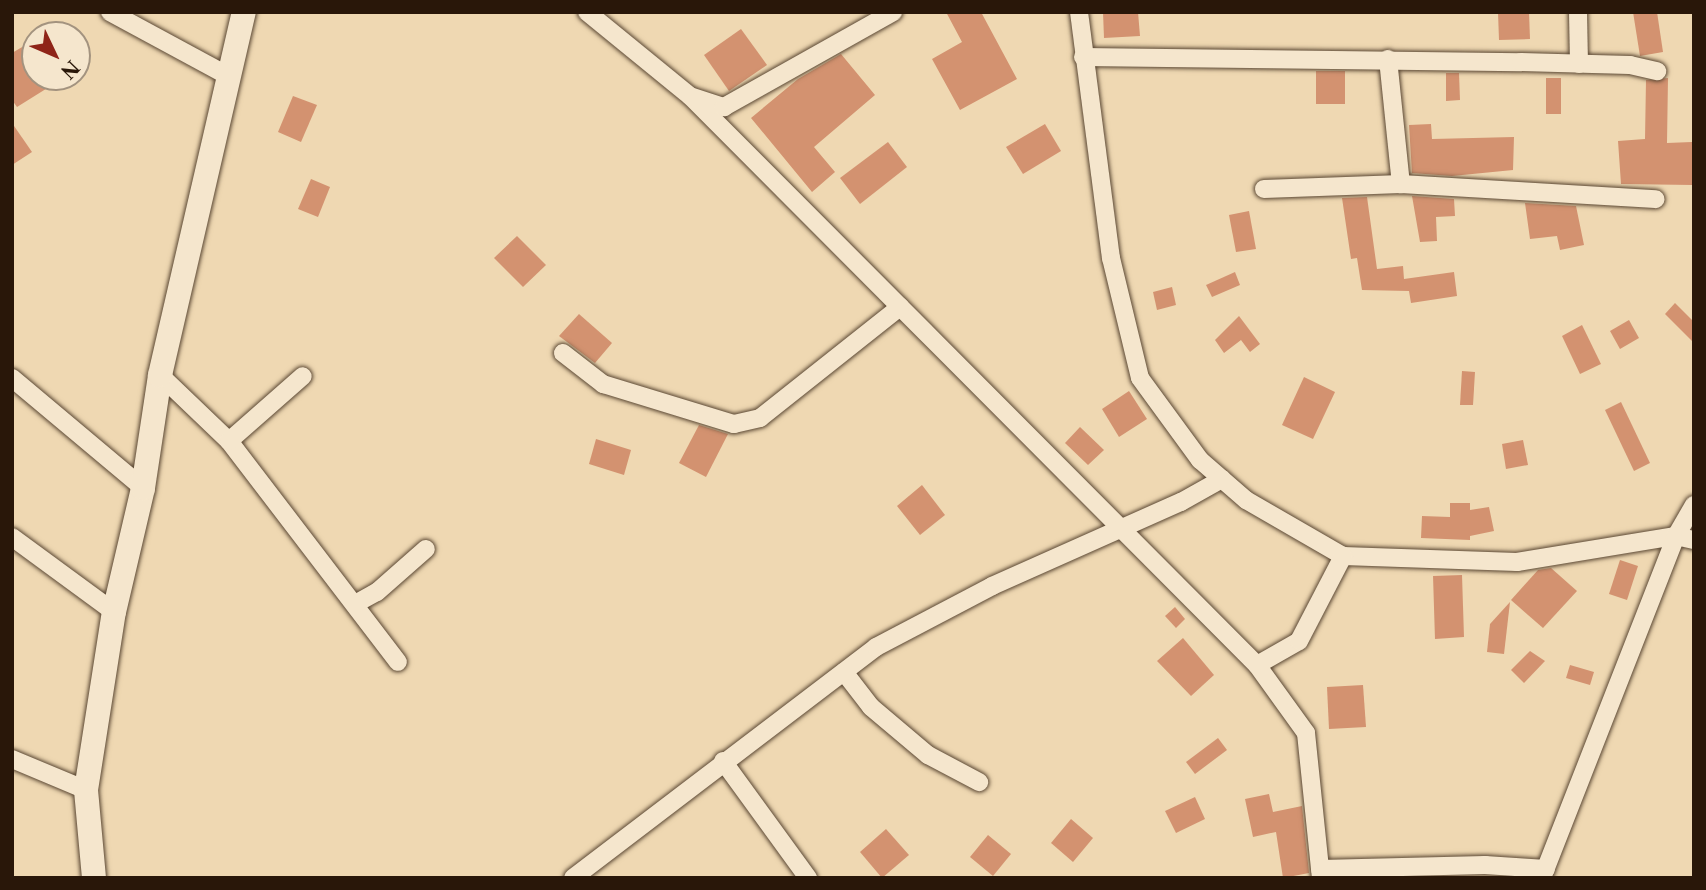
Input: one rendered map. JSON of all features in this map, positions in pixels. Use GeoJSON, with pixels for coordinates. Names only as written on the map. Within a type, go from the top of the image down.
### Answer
{"type":"FeatureCollection","features":[{"type":"Feature","properties":{"kind":"main road"},"geometry":{"type":"LineString","coordinates":[[94,878],[86,790],[114,612],[143,488],[160,376],[244,12]]}},
{"type":"Feature","properties":{"kind":"street"},"geometry":{"type":"LineString","coordinates":[[110,12],[230,77]]}},
{"type":"Feature","properties":{"kind":"street"},"geometry":{"type":"LineString","coordinates":[[587,12],[690,96],[1120,530],[1257,664],[1306,733],[1321,873],[1485,865],[1544,873],[1685,538],[1694,505]]}},
{"type":"Feature","properties":{"kind":"street"},"geometry":{"type":"LineString","coordinates":[[690,96],[724,107],[894,12]]}},
{"type":"Feature","properties":{"kind":"street"},"geometry":{"type":"LineString","coordinates":[[1079,12],[1111,258],[1140,378],[1200,460],[1246,500],[1343,556],[1517,562],[1685,538]]}},
{"type":"Feature","properties":{"kind":"street"},"geometry":{"type":"LineString","coordinates":[[1578,12],[1579,64]]}},
{"type":"Feature","properties":{"kind":"street"},"geometry":{"type":"LineString","coordinates":[[1083,57],[1388,59],[1579,64],[1657,71]]}},
{"type":"Feature","properties":{"kind":"street"},"geometry":{"type":"LineString","coordinates":[[1388,59],[1401,184]]}},
{"type":"Feature","properties":{"kind":"street"},"geometry":{"type":"LineString","coordinates":[[1264,189],[1401,184],[1656,199]]}},
{"type":"Feature","properties":{"kind":"street"},"geometry":{"type":"LineString","coordinates":[[563,353],[603,384],[734,424],[760,418],[900,307]]}},
{"type":"Feature","properties":{"kind":"street"},"geometry":{"type":"LineString","coordinates":[[160,376],[229,441],[398,662]]}},
{"type":"Feature","properties":{"kind":"street"},"geometry":{"type":"LineString","coordinates":[[229,441],[303,376]]}},
{"type":"Feature","properties":{"kind":"street"},"geometry":{"type":"LineString","coordinates":[[12,378],[143,488]]}},
{"type":"Feature","properties":{"kind":"street"},"geometry":{"type":"LineString","coordinates":[[573,878],[723,761],[876,647],[992,586],[1120,530],[1222,479]]}},
{"type":"Feature","properties":{"kind":"street"},"geometry":{"type":"LineString","coordinates":[[12,537],[114,612]]}},
{"type":"Feature","properties":{"kind":"street"},"geometry":{"type":"LineString","coordinates":[[355,604],[377,592],[426,549]]}},
{"type":"Feature","properties":{"kind":"street"},"geometry":{"type":"LineString","coordinates":[[1257,664],[1299,641],[1343,556]]}},
{"type":"Feature","properties":{"kind":"street"},"geometry":{"type":"LineString","coordinates":[[844,672],[871,707],[928,755],[979,782]]}},
{"type":"Feature","properties":{"kind":"street"},"geometry":{"type":"LineString","coordinates":[[12,759],[86,790]]}},
{"type":"Feature","properties":{"kind":"street"},"geometry":{"type":"LineString","coordinates":[[723,761],[808,878]]}},
{"type":"Feature","properties":{"kind":"building"},"geometry":{"type":"Polygon","coordinates":[[[946,12],[981,12],[1017,79],[960,110],[932,59],[962,42],[946,12]]]}},
{"type":"Feature","properties":{"kind":"building"},"geometry":{"type":"Polygon","coordinates":[[[1103,12],[1138,12],[1140,36],[1104,38],[1103,12]]]}},
{"type":"Feature","properties":{"kind":"building"},"geometry":{"type":"Polygon","coordinates":[[[1498,12],[1529,12],[1530,39],[1499,40],[1498,12]]]}},
{"type":"Feature","properties":{"kind":"building"},"geometry":{"type":"Polygon","coordinates":[[[1633,12],[1657,12],[1663,52],[1640,56],[1633,12]]]}},
{"type":"Feature","properties":{"kind":"building"},"geometry":{"type":"Polygon","coordinates":[[[741,29],[767,65],[729,91],[704,55],[741,29]]]}},
{"type":"Feature","properties":{"kind":"building"},"geometry":{"type":"Polygon","coordinates":[[[21,48],[21,91],[43,91],[17,107],[12,100],[12,53],[21,48]]]}},
{"type":"Feature","properties":{"kind":"building"},"geometry":{"type":"Polygon","coordinates":[[[841,54],[875,95],[814,147],[835,172],[812,192],[751,118],[798,79],[841,54]]]}},
{"type":"Feature","properties":{"kind":"building"},"geometry":{"type":"Polygon","coordinates":[[[1316,71],[1345,71],[1345,104],[1316,104],[1316,71]]]}},
{"type":"Feature","properties":{"kind":"building"},"geometry":{"type":"Polygon","coordinates":[[[1446,73],[1459,73],[1460,100],[1446,101],[1446,73]]]}},
{"type":"Feature","properties":{"kind":"building"},"geometry":{"type":"Polygon","coordinates":[[[1546,78],[1561,78],[1561,114],[1546,114],[1546,78]]]}},
{"type":"Feature","properties":{"kind":"building"},"geometry":{"type":"Polygon","coordinates":[[[1668,78],[1667,143],[1692,142],[1693,185],[1621,184],[1618,141],[1645,139],[1646,80],[1668,78]]]}},
{"type":"Feature","properties":{"kind":"building"},"geometry":{"type":"Polygon","coordinates":[[[293,96],[317,105],[301,142],[278,132],[293,96]]]}},
{"type":"Feature","properties":{"kind":"building"},"geometry":{"type":"Polygon","coordinates":[[[12,123],[32,152],[12,165],[12,123]]]}},
{"type":"Feature","properties":{"kind":"building"},"geometry":{"type":"Polygon","coordinates":[[[1045,124],[1061,151],[1023,174],[1006,147],[1045,124]]]}},
{"type":"Feature","properties":{"kind":"building"},"geometry":{"type":"Polygon","coordinates":[[[1431,124],[1432,139],[1514,137],[1513,170],[1452,176],[1412,173],[1409,125],[1431,124]]]}},
{"type":"Feature","properties":{"kind":"building"},"geometry":{"type":"Polygon","coordinates":[[[888,142],[907,167],[860,204],[840,178],[888,142]]]}},
{"type":"Feature","properties":{"kind":"building"},"geometry":{"type":"Polygon","coordinates":[[[311,179],[330,187],[318,217],[298,209],[311,179]]]}},
{"type":"Feature","properties":{"kind":"building"},"geometry":{"type":"Polygon","coordinates":[[[1412,196],[1454,199],[1455,216],[1436,217],[1437,241],[1420,242],[1412,196]]]}},
{"type":"Feature","properties":{"kind":"building"},"geometry":{"type":"Polygon","coordinates":[[[1367,197],[1377,269],[1403,266],[1404,279],[1454,272],[1457,296],[1411,303],[1409,291],[1362,290],[1357,258],[1351,259],[1342,198],[1367,197]]]}},
{"type":"Feature","properties":{"kind":"building"},"geometry":{"type":"Polygon","coordinates":[[[1525,203],[1576,206],[1584,245],[1560,250],[1557,236],[1530,239],[1525,203]]]}},
{"type":"Feature","properties":{"kind":"building"},"geometry":{"type":"Polygon","coordinates":[[[1249,211],[1256,249],[1236,252],[1229,215],[1249,211]]]}},
{"type":"Feature","properties":{"kind":"building"},"geometry":{"type":"Polygon","coordinates":[[[517,236],[546,265],[523,287],[494,258],[517,236]]]}},
{"type":"Feature","properties":{"kind":"building"},"geometry":{"type":"Polygon","coordinates":[[[1235,272],[1240,285],[1212,297],[1206,285],[1235,272]]]}},
{"type":"Feature","properties":{"kind":"building"},"geometry":{"type":"Polygon","coordinates":[[[1172,287],[1176,305],[1157,310],[1153,292],[1172,287]]]}},
{"type":"Feature","properties":{"kind":"building"},"geometry":{"type":"Polygon","coordinates":[[[1675,303],[1694,322],[1694,343],[1665,314],[1675,303]]]}},
{"type":"Feature","properties":{"kind":"building"},"geometry":{"type":"Polygon","coordinates":[[[579,314],[612,343],[595,363],[559,336],[579,314]]]}},
{"type":"Feature","properties":{"kind":"building"},"geometry":{"type":"Polygon","coordinates":[[[1239,316],[1260,344],[1250,352],[1241,340],[1224,353],[1215,340],[1239,316]]]}},
{"type":"Feature","properties":{"kind":"building"},"geometry":{"type":"Polygon","coordinates":[[[1629,320],[1639,338],[1620,349],[1610,331],[1629,320]]]}},
{"type":"Feature","properties":{"kind":"building"},"geometry":{"type":"Polygon","coordinates":[[[1582,325],[1601,364],[1580,374],[1562,336],[1582,325]]]}},
{"type":"Feature","properties":{"kind":"building"},"geometry":{"type":"Polygon","coordinates":[[[1462,371],[1475,372],[1473,405],[1460,405],[1462,371]]]}},
{"type":"Feature","properties":{"kind":"building"},"geometry":{"type":"Polygon","coordinates":[[[1304,377],[1335,392],[1313,439],[1282,425],[1304,377]]]}},
{"type":"Feature","properties":{"kind":"building"},"geometry":{"type":"Polygon","coordinates":[[[1129,391],[1147,419],[1119,437],[1102,409],[1129,391]]]}},
{"type":"Feature","properties":{"kind":"building"},"geometry":{"type":"Polygon","coordinates":[[[1621,402],[1650,463],[1634,471],[1605,410],[1621,402]]]}},
{"type":"Feature","properties":{"kind":"building"},"geometry":{"type":"Polygon","coordinates":[[[699,425],[728,434],[706,477],[679,463],[699,425]]]}},
{"type":"Feature","properties":{"kind":"building"},"geometry":{"type":"Polygon","coordinates":[[[1080,427],[1104,450],[1088,465],[1065,443],[1080,427]]]}},
{"type":"Feature","properties":{"kind":"building"},"geometry":{"type":"Polygon","coordinates":[[[596,439],[631,450],[624,475],[589,464],[596,439]]]}},
{"type":"Feature","properties":{"kind":"building"},"geometry":{"type":"Polygon","coordinates":[[[1523,440],[1528,465],[1506,469],[1502,444],[1523,440]]]}},
{"type":"Feature","properties":{"kind":"building"},"geometry":{"type":"Polygon","coordinates":[[[922,485],[945,515],[920,535],[897,506],[922,485]]]}},
{"type":"Feature","properties":{"kind":"building"},"geometry":{"type":"Polygon","coordinates":[[[1450,503],[1470,503],[1470,510],[1489,507],[1494,531],[1470,536],[1470,540],[1421,538],[1422,516],[1450,517],[1450,503]]]}},
{"type":"Feature","properties":{"kind":"building"},"geometry":{"type":"Polygon","coordinates":[[[1620,560],[1638,566],[1627,600],[1609,594],[1620,560]]]}},
{"type":"Feature","properties":{"kind":"building"},"geometry":{"type":"Polygon","coordinates":[[[1551,568],[1577,591],[1543,628],[1511,600],[1538,570],[1551,568]]]}},
{"type":"Feature","properties":{"kind":"building"},"geometry":{"type":"Polygon","coordinates":[[[1462,575],[1464,637],[1435,639],[1433,576],[1462,575]]]}},
{"type":"Feature","properties":{"kind":"building"},"geometry":{"type":"Polygon","coordinates":[[[1510,602],[1504,654],[1487,652],[1490,624],[1510,602]]]}},
{"type":"Feature","properties":{"kind":"building"},"geometry":{"type":"Polygon","coordinates":[[[1175,607],[1185,619],[1176,628],[1165,616],[1175,607]]]}},
{"type":"Feature","properties":{"kind":"building"},"geometry":{"type":"Polygon","coordinates":[[[1183,638],[1214,675],[1191,696],[1157,661],[1183,638]]]}},
{"type":"Feature","properties":{"kind":"building"},"geometry":{"type":"Polygon","coordinates":[[[1530,651],[1545,661],[1524,683],[1511,670],[1530,651]]]}},
{"type":"Feature","properties":{"kind":"building"},"geometry":{"type":"Polygon","coordinates":[[[1570,665],[1594,672],[1590,685],[1566,678],[1570,665]]]}},
{"type":"Feature","properties":{"kind":"building"},"geometry":{"type":"Polygon","coordinates":[[[1363,685],[1366,727],[1329,729],[1327,687],[1363,685]]]}},
{"type":"Feature","properties":{"kind":"building"},"geometry":{"type":"Polygon","coordinates":[[[1218,738],[1227,750],[1195,774],[1186,762],[1218,738]]]}},
{"type":"Feature","properties":{"kind":"building"},"geometry":{"type":"Polygon","coordinates":[[[1269,794],[1273,812],[1302,806],[1309,873],[1283,878],[1276,832],[1253,837],[1245,799],[1269,794]]]}},
{"type":"Feature","properties":{"kind":"building"},"geometry":{"type":"Polygon","coordinates":[[[1195,797],[1205,819],[1176,833],[1165,811],[1195,797]]]}},
{"type":"Feature","properties":{"kind":"building"},"geometry":{"type":"Polygon","coordinates":[[[1071,819],[1093,838],[1073,862],[1051,843],[1071,819]]]}},
{"type":"Feature","properties":{"kind":"building"},"geometry":{"type":"Polygon","coordinates":[[[886,829],[909,855],[882,878],[860,852],[886,829]]]}},
{"type":"Feature","properties":{"kind":"building"},"geometry":{"type":"Polygon","coordinates":[[[988,835],[1011,854],[993,876],[970,857],[988,835]]]}}]}
